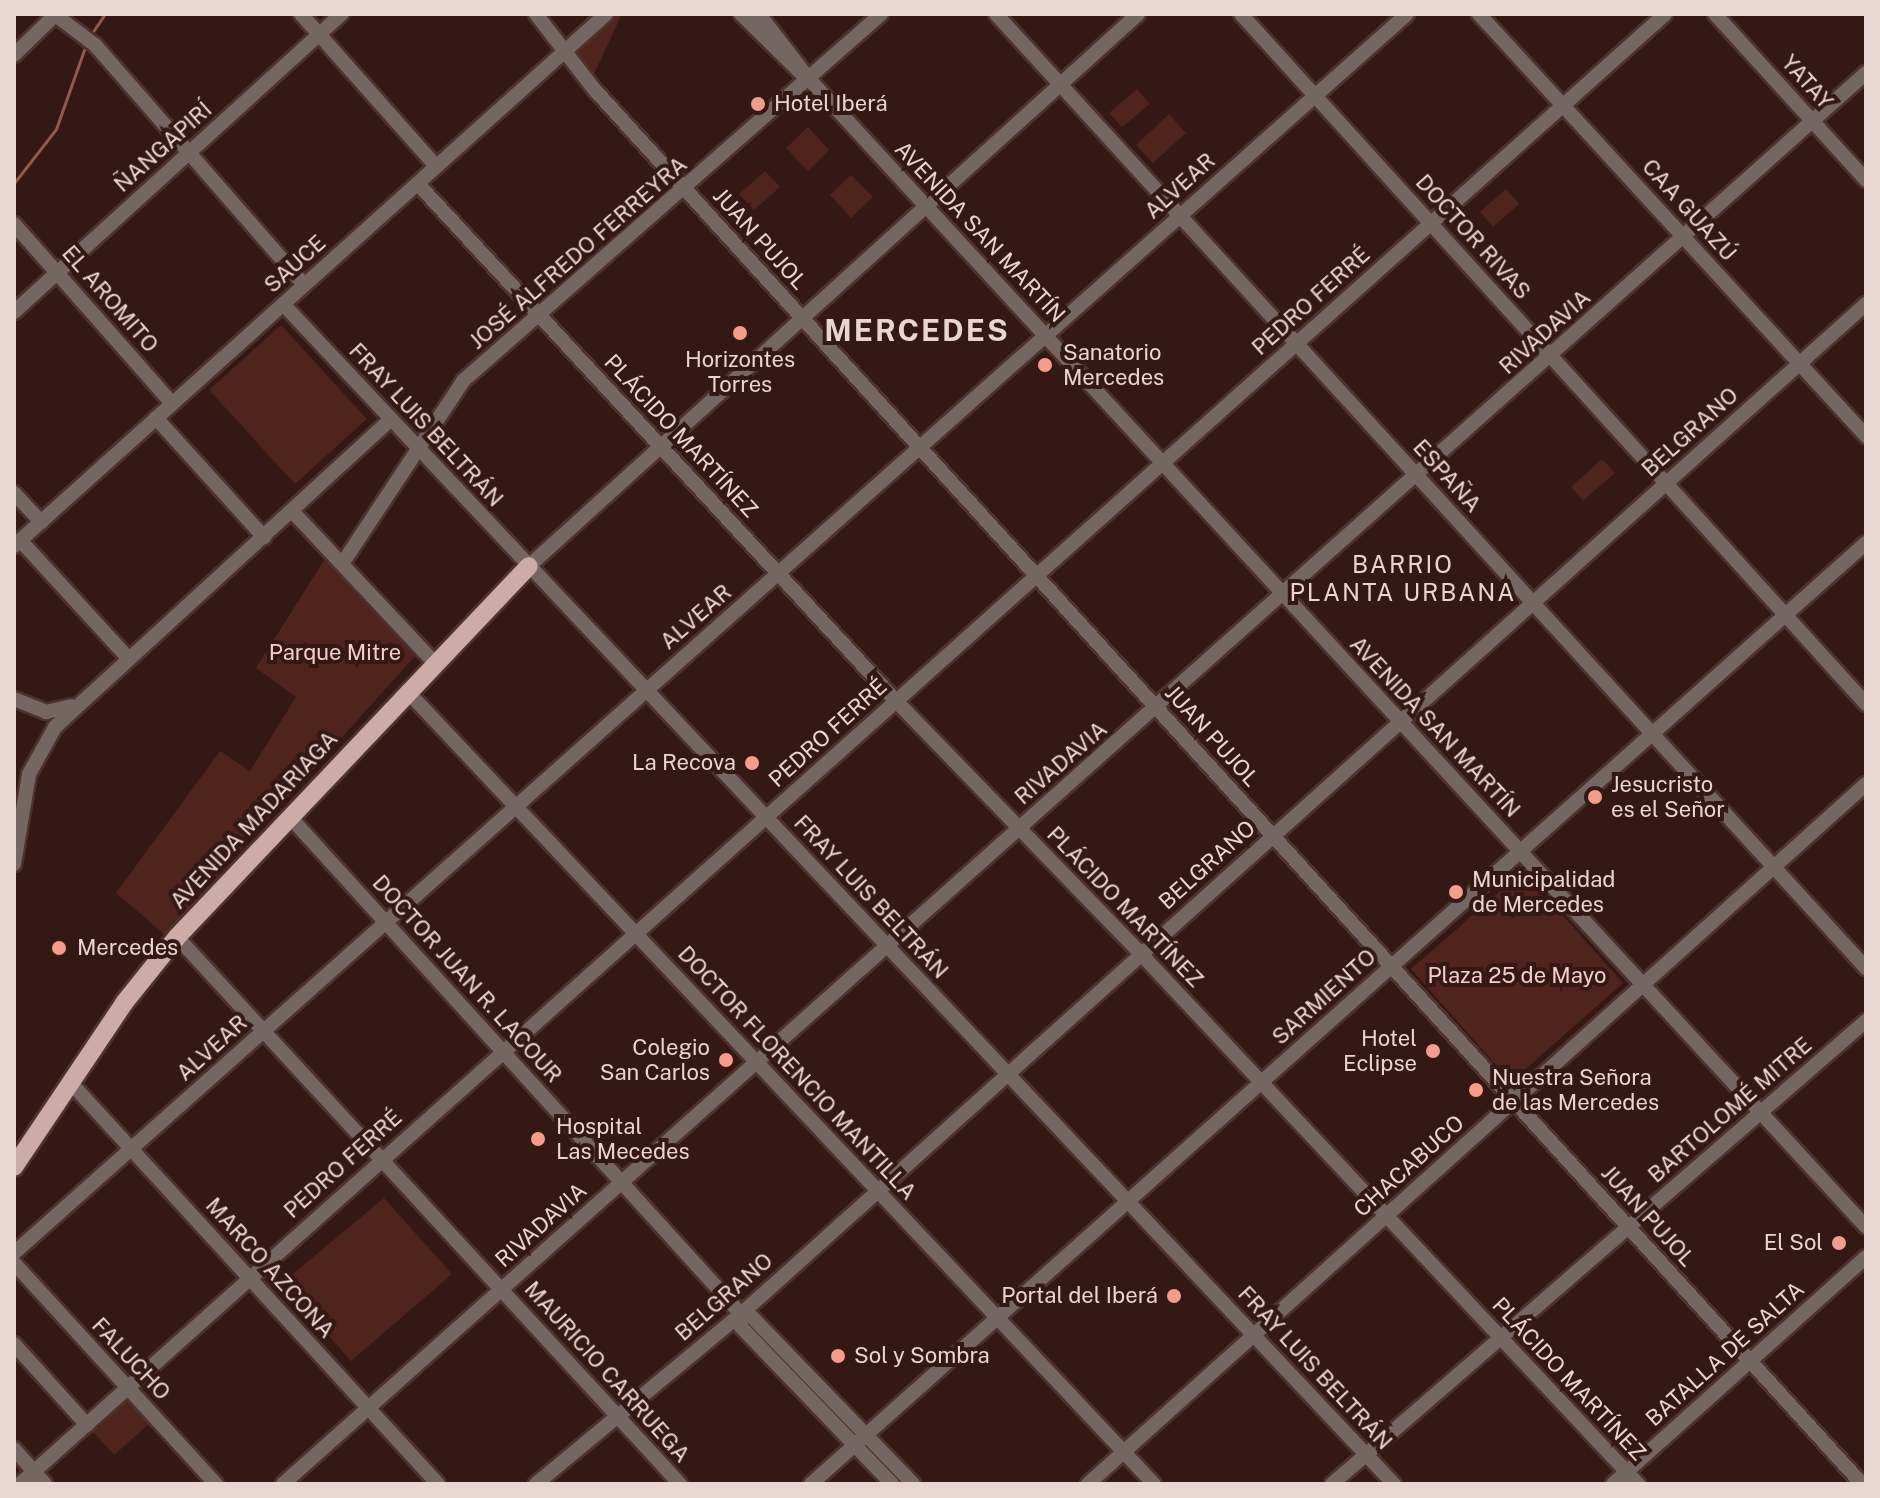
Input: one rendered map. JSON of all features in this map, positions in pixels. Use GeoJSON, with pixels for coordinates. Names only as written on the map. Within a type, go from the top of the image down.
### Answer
{"type":"FeatureCollection","features":[{"type":"Feature","properties":{"kind":"main road","name":"AVENIDA MADARIAGA"},"geometry":{"type":"LineString","coordinates":[[14,1167],[124,1003],[177,937],[434,662],[529,566]]}},
{"type":"Feature","properties":{"kind":"street"},"geometry":{"type":"LineString","coordinates":[[14,55],[55,14],[95,45],[304,285]]}},
{"type":"Feature","properties":{"kind":"street"},"geometry":{"type":"LineString","coordinates":[[301,14],[436,166]]}},
{"type":"Feature","properties":{"kind":"street","name":"ÑANGAPIRÍ"},"geometry":{"type":"LineString","coordinates":[[14,312],[342,14]]}},
{"type":"Feature","properties":{"kind":"street","name":"JUAN PUJOL"},"geometry":{"type":"LineString","coordinates":[[536,14],[562,53],[1862,1484]]}},
{"type":"Feature","properties":{"kind":"street","name":"SAUCE"},"geometry":{"type":"LineString","coordinates":[[17,543],[606,14]]}},
{"type":"Feature","properties":{"kind":"street","name":"AVENIDA SAN MARTÍN"},"geometry":{"type":"LineString","coordinates":[[741,14],[785,62],[809,79]]}},
{"type":"Feature","properties":{"kind":"street","name":"AVENIDA SAN MARTÍN"},"geometry":{"type":"LineString","coordinates":[[759,14],[809,79],[1866,1227]]}},
{"type":"Feature","properties":{"kind":"street","name":"JOSÉ ALFREDO FERREYRA"},"geometry":{"type":"LineString","coordinates":[[344,561],[464,380],[686,189],[881,14]]}},
{"type":"Feature","properties":{"kind":"street","name":"ESPAÑA"},"geometry":{"type":"LineString","coordinates":[[996,14],[1866,968]]}},
{"type":"Feature","properties":{"kind":"street"},"geometry":{"type":"LineString","coordinates":[[529,566],[658,444],[1138,14]]}},
{"type":"Feature","properties":{"kind":"street","name":"DOCTOR RIVAS"},"geometry":{"type":"LineString","coordinates":[[1241,14],[1866,704]]}},
{"type":"Feature","properties":{"kind":"street","name":"ALVEAR"},"geometry":{"type":"LineString","coordinates":[[14,1253],[1407,14]]}},
{"type":"Feature","properties":{"kind":"street","name":"CAA GUAZÚ"},"geometry":{"type":"LineString","coordinates":[[1479,14],[1866,436]]}},
{"type":"Feature","properties":{"kind":"street","name":"PEDRO FERRÉ"},"geometry":{"type":"LineString","coordinates":[[20,1484],[382,1157],[897,702],[1665,14]]}},
{"type":"Feature","properties":{"kind":"street","name":"YATAY"},"geometry":{"type":"LineString","coordinates":[[1715,14],[1866,180]]}},
{"type":"Feature","properties":{"kind":"street","name":"RIVADAVIA"},"geometry":{"type":"LineString","coordinates":[[283,1484],[1284,595],[1866,73]]}},
{"type":"Feature","properties":{"kind":"street","name":"PLÁCIDO MARTÍNEZ"},"geometry":{"type":"LineString","coordinates":[[418,184],[897,702],[1141,954],[1638,1484]]}},
{"type":"Feature","properties":{"kind":"street","name":"EL AROMITO"},"geometry":{"type":"LineString","coordinates":[[14,224],[172,403]]}},
{"type":"Feature","properties":{"kind":"street","name":"FRAY LUIS BELTRÁN"},"geometry":{"type":"LineString","coordinates":[[283,304],[1394,1484]]}},
{"type":"Feature","properties":{"kind":"street","name":"BELGRANO"},"geometry":{"type":"LineString","coordinates":[[536,1484],[741,1314],[1866,304]]}},
{"type":"Feature","properties":{"kind":"street"},"geometry":{"type":"LineString","coordinates":[[156,418],[264,537]]}},
{"type":"Feature","properties":{"kind":"street"},"geometry":{"type":"LineString","coordinates":[[14,864],[29,774],[46,741],[76,704],[391,419]]}},
{"type":"Feature","properties":{"kind":"street"},"geometry":{"type":"LineString","coordinates":[[14,493],[41,522]]}},
{"type":"Feature","properties":{"kind":"street"},"geometry":{"type":"LineString","coordinates":[[292,511],[344,561],[434,662]]}},
{"type":"Feature","properties":{"kind":"street"},"geometry":{"type":"LineString","coordinates":[[17,543],[128,658]]}},
{"type":"Feature","properties":{"kind":"street","name":"SARMIENTO"},"geometry":{"type":"LineString","coordinates":[[811,1484],[1866,543]]}},
{"type":"Feature","properties":{"kind":"street","name":"DOCTOR FLORENCIO MANTILLA"},"geometry":{"type":"LineString","coordinates":[[407,691],[1154,1484]]}},
{"type":"Feature","properties":{"kind":"street"},"geometry":{"type":"LineString","coordinates":[[14,699],[53,713],[76,704]]}},
{"type":"Feature","properties":{"kind":"street"},"geometry":{"type":"LineString","coordinates":[[41,710],[46,741]]}},
{"type":"Feature","properties":{"kind":"street","name":"CHACABUCO"},"geometry":{"type":"LineString","coordinates":[[1088,1484],[1866,784]]}},
{"type":"Feature","properties":{"kind":"street","name":"DOCTOR JUAN R. LACOUR"},"geometry":{"type":"LineString","coordinates":[[290,817],[741,1314],[752,1317],[861,1440]]}},
{"type":"Feature","properties":{"kind":"street","name":"MAURICIO CARRUEGA"},"geometry":{"type":"LineString","coordinates":[[177,937],[680,1484]]}},
{"type":"Feature","properties":{"kind":"street","name":"BARTOLOMÉ MITRE"},"geometry":{"type":"LineString","coordinates":[[1332,1484],[1866,1021]]}},
{"type":"Feature","properties":{"kind":"street","name":"MARCO AZCONA"},"geometry":{"type":"LineString","coordinates":[[70,1082],[438,1484]]}},
{"type":"Feature","properties":{"kind":"street","name":"BATALLA DE SALTA"},"geometry":{"type":"LineString","coordinates":[[1613,1484],[1866,1257]]}},
{"type":"Feature","properties":{"kind":"street","name":"FALUCHO"},"geometry":{"type":"LineString","coordinates":[[14,1263],[216,1484]]}},
{"type":"Feature","properties":{"kind":"street"},"geometry":{"type":"LineString","coordinates":[[14,1344],[87,1425]]}},
{"type":"Feature","properties":{"kind":"street"},"geometry":{"type":"LineString","coordinates":[[861,1440],[892,1484]]}},
{"type":"Feature","properties":{"kind":"street"},"geometry":{"type":"LineString","coordinates":[[861,1440],[913,1484]]}},
{"type":"Feature","properties":{"kind":"street"},"geometry":{"type":"LineString","coordinates":[[14,1449],[45,1484]]}},
{"type":"Feature","properties":{"kind":"green space"},"geometry":{"type":"Polygon","coordinates":[[[608,14],[622,14],[592,78],[573,47],[608,14]]]}},
{"type":"Feature","properties":{"kind":"green space"},"geometry":{"type":"Polygon","coordinates":[[[1137,89],[1150,104],[1122,127],[1109,113],[1137,89]]]}},
{"type":"Feature","properties":{"kind":"green space"},"geometry":{"type":"Polygon","coordinates":[[[1169,114],[1186,133],[1153,163],[1136,145],[1169,114]]]}},
{"type":"Feature","properties":{"kind":"green space"},"geometry":{"type":"Polygon","coordinates":[[[808,127],[829,150],[808,171],[786,148],[808,127]]]}},
{"type":"Feature","properties":{"kind":"green space"},"geometry":{"type":"Polygon","coordinates":[[[765,171],[780,187],[754,210],[739,194],[765,171]]]}},
{"type":"Feature","properties":{"kind":"green space"},"geometry":{"type":"Polygon","coordinates":[[[851,175],[873,197],[851,218],[830,195],[851,175]]]}},
{"type":"Feature","properties":{"kind":"green space"},"geometry":{"type":"Polygon","coordinates":[[[1506,189],[1519,204],[1493,227],[1480,212],[1506,189]]]}},
{"type":"Feature","properties":{"kind":"green space"},"geometry":{"type":"Polygon","coordinates":[[[281,325],[367,419],[295,484],[209,390],[281,325]]]}},
{"type":"Feature","properties":{"kind":"green space"},"geometry":{"type":"Polygon","coordinates":[[[1602,459],[1615,473],[1583,501],[1571,487],[1602,459]]]}},
{"type":"Feature","properties":{"kind":"green space","name":"Parque Mitre"},"geometry":{"type":"Polygon","coordinates":[[[328,554],[415,656],[165,935],[116,893],[220,751],[250,771],[296,697],[256,668],[328,554]]]}},
{"type":"Feature","properties":{"kind":"green space","name":"Plaza 25 de Mayo"},"geometry":{"type":"Polygon","coordinates":[[[1523,871],[1623,983],[1511,1082],[1411,969],[1523,871]]]}},
{"type":"Feature","properties":{"kind":"green space"},"geometry":{"type":"Polygon","coordinates":[[[384,1198],[452,1274],[351,1361],[282,1283],[384,1198]]]}},
{"type":"Feature","properties":{"kind":"green space"},"geometry":{"type":"Polygon","coordinates":[[[125,1395],[150,1423],[114,1455],[89,1427],[125,1395]]]}},
{"type":"Feature","properties":{"kind":"waterway"},"geometry":{"type":"LineString","coordinates":[[92,33],[105,14]]}},
{"type":"Feature","properties":{"kind":"waterway"},"geometry":{"type":"LineString","coordinates":[[14,183],[56,129],[85,47]]}},
{"type":"Feature","properties":{"kind":"place","name":"Hotel Iberá"},"geometry":{"type":"Point","coordinates":[758,104]}},
{"type":"Feature","properties":{"kind":"place","name":"Horizontes Torres"},"geometry":{"type":"Point","coordinates":[740,333]}},
{"type":"Feature","properties":{"kind":"place","name":"Sanatorio Mercedes"},"geometry":{"type":"Point","coordinates":[1045,365]}},
{"type":"Feature","properties":{"kind":"place","name":"La Recova"},"geometry":{"type":"Point","coordinates":[752,763]}},
{"type":"Feature","properties":{"kind":"place","name":"Jesucristo es el Señor"},"geometry":{"type":"Point","coordinates":[1595,797]}},
{"type":"Feature","properties":{"kind":"place","name":"Municipalidad de Mercedes"},"geometry":{"type":"Point","coordinates":[1456,892]}},
{"type":"Feature","properties":{"kind":"place","name":"Mercedes"},"geometry":{"type":"Point","coordinates":[59,948]}},
{"type":"Feature","properties":{"kind":"place","name":"Hotel Eclipse"},"geometry":{"type":"Point","coordinates":[1433,1051]}},
{"type":"Feature","properties":{"kind":"place","name":"Colegio San Carlos"},"geometry":{"type":"Point","coordinates":[726,1060]}},
{"type":"Feature","properties":{"kind":"place","name":"Nuestra Señora de las Mercedes"},"geometry":{"type":"Point","coordinates":[1476,1090]}},
{"type":"Feature","properties":{"kind":"place","name":"Hospital Las Mecedes"},"geometry":{"type":"Point","coordinates":[538,1139]}},
{"type":"Feature","properties":{"kind":"place","name":"El Sol"},"geometry":{"type":"Point","coordinates":[1839,1243]}},
{"type":"Feature","properties":{"kind":"place","name":"Portal del Iberá"},"geometry":{"type":"Point","coordinates":[1174,1296]}},
{"type":"Feature","properties":{"kind":"place","name":"Sol y Sombra"},"geometry":{"type":"Point","coordinates":[838,1356]}},
{"type":"Feature","properties":{"kind":"district","name":"MERCEDES"},"geometry":{"type":"Point","coordinates":[917,330]}},
{"type":"Feature","properties":{"kind":"district","name":"BARRIO PLANTA URBANA"},"geometry":{"type":"Point","coordinates":[1403,579]}}]}
